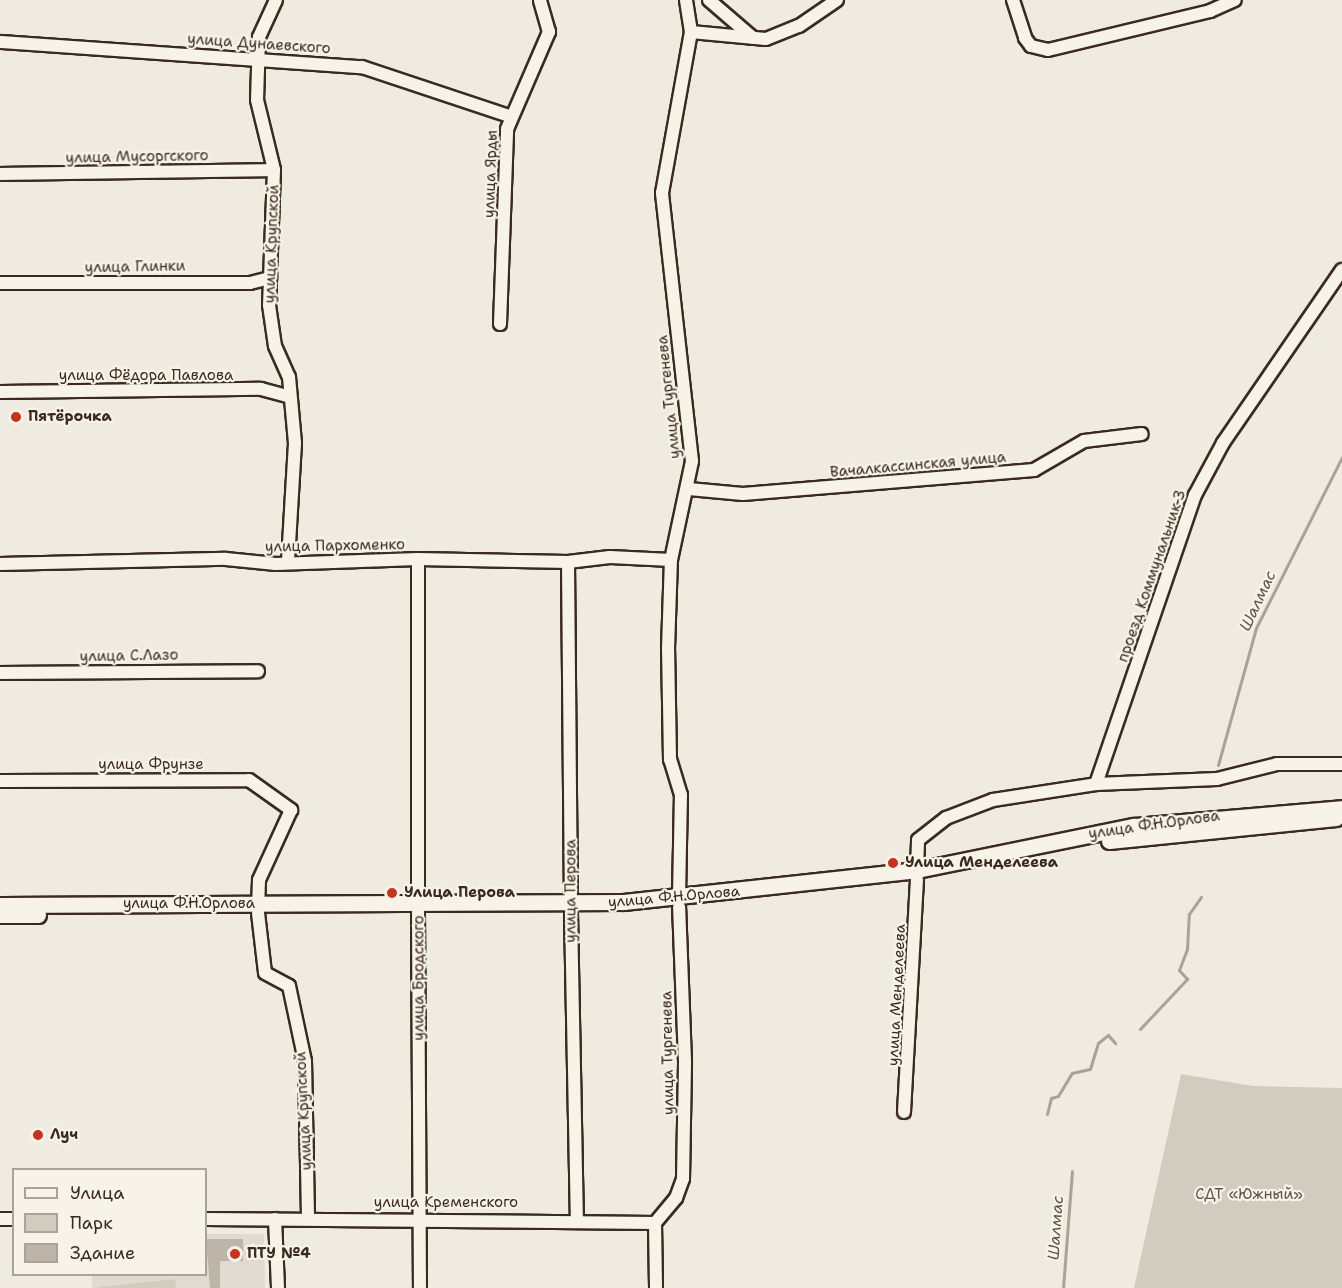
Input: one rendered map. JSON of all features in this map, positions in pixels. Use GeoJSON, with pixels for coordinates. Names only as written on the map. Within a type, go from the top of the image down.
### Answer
{"type":"FeatureCollection","features":[{"type":"Feature","properties":{"kind":"street","name":"улица Крупской"},"geometry":{"type":"LineString","coordinates":[[276,0],[259,37],[258,59],[260,123],[274,170],[270,278],[275,346],[289,377],[295,443],[288,562]]}},
{"type":"Feature","properties":{"kind":"street","name":"улица Ярды"},"geometry":{"type":"LineString","coordinates":[[500,324],[509,116],[549,32],[540,0]]}},
{"type":"Feature","properties":{"kind":"street","name":"улица Тургенева"},"geometry":{"type":"LineString","coordinates":[[655,1223],[676,1198],[683,1179],[685,1061],[679,902],[681,795],[670,760],[671,560],[689,489],[690,426],[662,193],[691,32],[686,0]]}},
{"type":"Feature","properties":{"kind":"street"},"geometry":{"type":"LineString","coordinates":[[709,0],[754,39]]}},
{"type":"Feature","properties":{"kind":"street"},"geometry":{"type":"LineString","coordinates":[[691,32],[754,39],[783,34],[837,0]]}},
{"type":"Feature","properties":{"kind":"street"},"geometry":{"type":"LineString","coordinates":[[1013,0],[1025,38],[1031,46],[1048,50],[1210,11],[1235,0]]}},
{"type":"Feature","properties":{"kind":"street","name":"улица Дунаевского"},"geometry":{"type":"LineString","coordinates":[[0,42],[258,59],[381,71],[509,116]]}},
{"type":"Feature","properties":{"kind":"street","name":"улица Мусоргского"},"geometry":{"type":"LineString","coordinates":[[0,174],[274,170]]}},
{"type":"Feature","properties":{"kind":"street","name":"проезд Коммунальник-3"},"geometry":{"type":"LineString","coordinates":[[1096,784],[1194,495],[1223,443],[1342,270]]}},
{"type":"Feature","properties":{"kind":"street","name":"улица Глинки"},"geometry":{"type":"LineString","coordinates":[[0,283],[250,283],[270,278]]}},
{"type":"Feature","properties":{"kind":"street","name":"улица Фёдора Павлова"},"geometry":{"type":"LineString","coordinates":[[0,392],[261,389],[290,397]]}},
{"type":"Feature","properties":{"kind":"street","name":"Вачалкассинская улица"},"geometry":{"type":"LineString","coordinates":[[689,489],[743,494],[1018,472],[1034,470],[1084,441],[1142,434]]}},
{"type":"Feature","properties":{"kind":"street","name":"улица Пархоменко"},"geometry":{"type":"LineString","coordinates":[[0,564],[418,559],[568,562],[587,557],[671,560]]}},
{"type":"Feature","properties":{"kind":"street","name":"улица Бродского"},"geometry":{"type":"LineString","coordinates":[[418,559],[420,1288]]}},
{"type":"Feature","properties":{"kind":"street","name":"улица Перова"},"geometry":{"type":"LineString","coordinates":[[568,562],[577,1219]]}},
{"type":"Feature","properties":{"kind":"street","name":"улица С.Лазо"},"geometry":{"type":"LineString","coordinates":[[0,673],[258,671]]}},
{"type":"Feature","properties":{"kind":"street"},"geometry":{"type":"LineString","coordinates":[[1096,784],[1217,779],[1277,764],[1342,764]]}},
{"type":"Feature","properties":{"kind":"street","name":"улица Фрунзе"},"geometry":{"type":"LineString","coordinates":[[0,781],[249,780],[291,810]]}},
{"type":"Feature","properties":{"kind":"street","name":"улица Менделеева"},"geometry":{"type":"LineString","coordinates":[[904,1112],[918,840],[963,809],[1023,793],[1096,784]]}},
{"type":"Feature","properties":{"kind":"street","name":"улица Ф.Н.Орлова"},"geometry":{"type":"LineString","coordinates":[[917,874],[1134,826],[1342,808]]}},
{"type":"Feature","properties":{"kind":"street","name":"улица Крупской"},"geometry":{"type":"LineString","coordinates":[[291,810],[259,880],[258,908],[265,973],[289,986],[305,1061],[308,1219]]}},
{"type":"Feature","properties":{"kind":"street","name":"улица Ф.Н.Орлова"},"geometry":{"type":"LineString","coordinates":[[0,905],[572,908],[679,902],[917,874],[1152,833],[1342,818]]}},
{"type":"Feature","properties":{"kind":"street","name":"улица Ф.Н.Орлова"},"geometry":{"type":"LineString","coordinates":[[0,915],[258,908]]}},
{"type":"Feature","properties":{"kind":"street","name":"улица Кременского"},"geometry":{"type":"LineString","coordinates":[[207,1219],[577,1219],[655,1223]]}},
{"type":"Feature","properties":{"kind":"street"},"geometry":{"type":"LineString","coordinates":[[275,1219],[278,1288]]}},
{"type":"Feature","properties":{"kind":"street"},"geometry":{"type":"LineString","coordinates":[[655,1223],[656,1288]]}},
{"type":"Feature","properties":{"kind":"shaded area","name":"ПТУ №4"},"geometry":{"type":"Polygon","coordinates":[[[207,1234],[264,1234],[265,1288],[92,1288],[92,1276],[207,1276],[207,1234]]]}},
{"type":"Feature","properties":{"kind":"green space","name":"СДТ «Южный»"},"geometry":{"type":"Polygon","coordinates":[[[1181,1074],[1253,1086],[1342,1088],[1342,1288],[1134,1288],[1181,1074]]]}},
{"type":"Feature","properties":{"kind":"green space"},"geometry":{"type":"Polygon","coordinates":[[[175,1279],[176,1288],[98,1288],[97,1287],[175,1279]]]}},
{"type":"Feature","properties":{"kind":"building"},"geometry":{"type":"Polygon","coordinates":[[[207,1239],[243,1239],[243,1261],[220,1261],[220,1288],[210,1288],[207,1239]]]}},
{"type":"Feature","properties":{"kind":"waterway","name":"Шалмас"},"geometry":{"type":"LineString","coordinates":[[1218,765],[1256,628],[1342,457]]}},
{"type":"Feature","properties":{"kind":"waterway","name":"Шалмас"},"geometry":{"type":"LineString","coordinates":[[1140,1029],[1187,979],[1179,970],[1187,949],[1189,914],[1201,897]]}},
{"type":"Feature","properties":{"kind":"waterway","name":"Шалмас"},"geometry":{"type":"LineString","coordinates":[[1047,1114],[1051,1098],[1058,1096],[1072,1073],[1090,1069],[1098,1043],[1108,1035],[1115,1043]]}},
{"type":"Feature","properties":{"kind":"waterway","name":"Шалмас"},"geometry":{"type":"LineString","coordinates":[[1063,1288],[1072,1171]]}},
{"type":"Feature","properties":{"kind":"place","name":"Пятёрочка"},"geometry":{"type":"Point","coordinates":[16,417]}},
{"type":"Feature","properties":{"kind":"place","name":"Улица Менделеева"},"geometry":{"type":"Point","coordinates":[893,863]}},
{"type":"Feature","properties":{"kind":"place","name":"Улица Перова"},"geometry":{"type":"Point","coordinates":[392,893]}},
{"type":"Feature","properties":{"kind":"place","name":"Луч"},"geometry":{"type":"Point","coordinates":[38,1135]}},
{"type":"Feature","properties":{"kind":"place","name":"ПТУ №4"},"geometry":{"type":"Point","coordinates":[235,1254]}}]}
